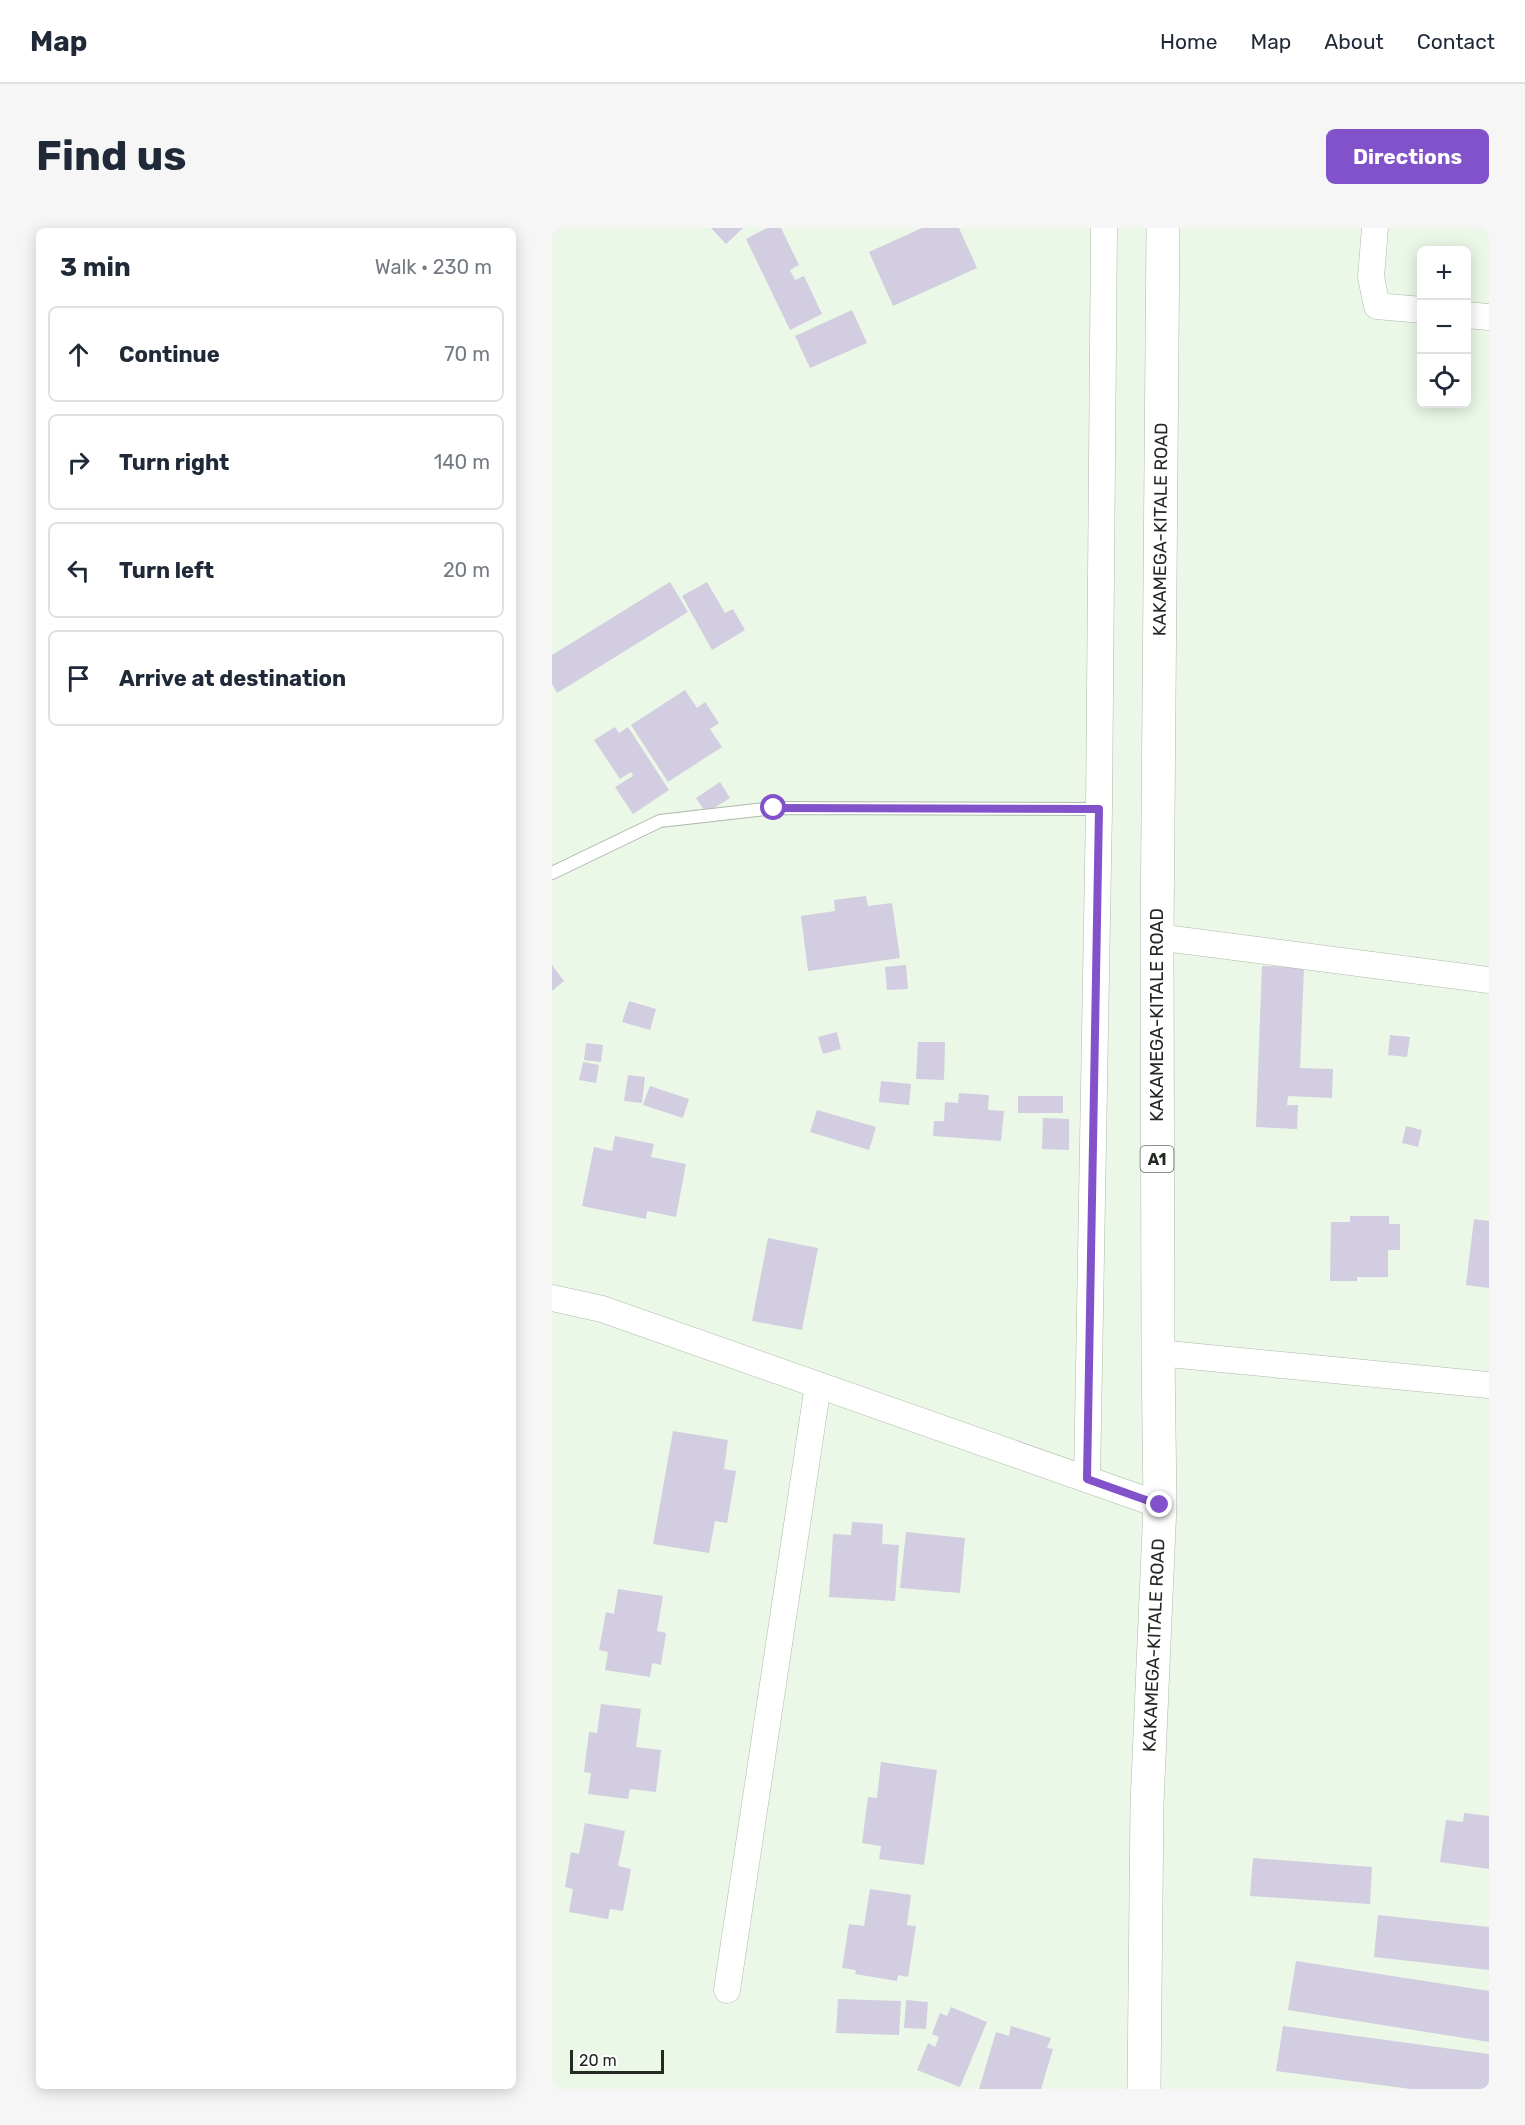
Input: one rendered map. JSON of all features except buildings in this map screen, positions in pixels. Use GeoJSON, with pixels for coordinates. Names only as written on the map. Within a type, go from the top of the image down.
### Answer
{"type":"FeatureCollection","features":[{"type":"Feature","properties":{"kind":"highway","name":"KAKAMEGA-KITALE ROAD"},"geometry":{"type":"LineString","coordinates":[[1144,2089],[1147,1804],[1160,1505],[1157,937],[1163,228]]}},
{"type":"Feature","properties":{"kind":"street"},"geometry":{"type":"LineString","coordinates":[[1087,1479],[1099,809],[1104,228]]}},
{"type":"Feature","properties":{"kind":"street"},"geometry":{"type":"LineString","coordinates":[[1375,228],[1371,277],[1377,306],[1417,310]]}},
{"type":"Feature","properties":{"kind":"street"},"geometry":{"type":"LineString","coordinates":[[1471,316],[1489,318]]}},
{"type":"Feature","properties":{"kind":"street"},"geometry":{"type":"LineString","coordinates":[[1157,937],[1489,980]]}},
{"type":"Feature","properties":{"kind":"street"},"geometry":{"type":"LineString","coordinates":[[552,1298],[602,1309],[1160,1505]]}},
{"type":"Feature","properties":{"kind":"street"},"geometry":{"type":"LineString","coordinates":[[1158,1353],[1489,1385]]}},
{"type":"Feature","properties":{"kind":"street"},"geometry":{"type":"LineString","coordinates":[[728,1990],[818,1384]]}},
{"type":"Feature","properties":{"kind":"lane"},"geometry":{"type":"LineString","coordinates":[[552,873],[660,821],[683,818],[774,808],[1099,809]]}},
{"type":"Feature","properties":{"kind":"route"},"geometry":{"type":"LineString","coordinates":[[774,808],[1099,809],[1087,1479],[1160,1505]]}}]}
